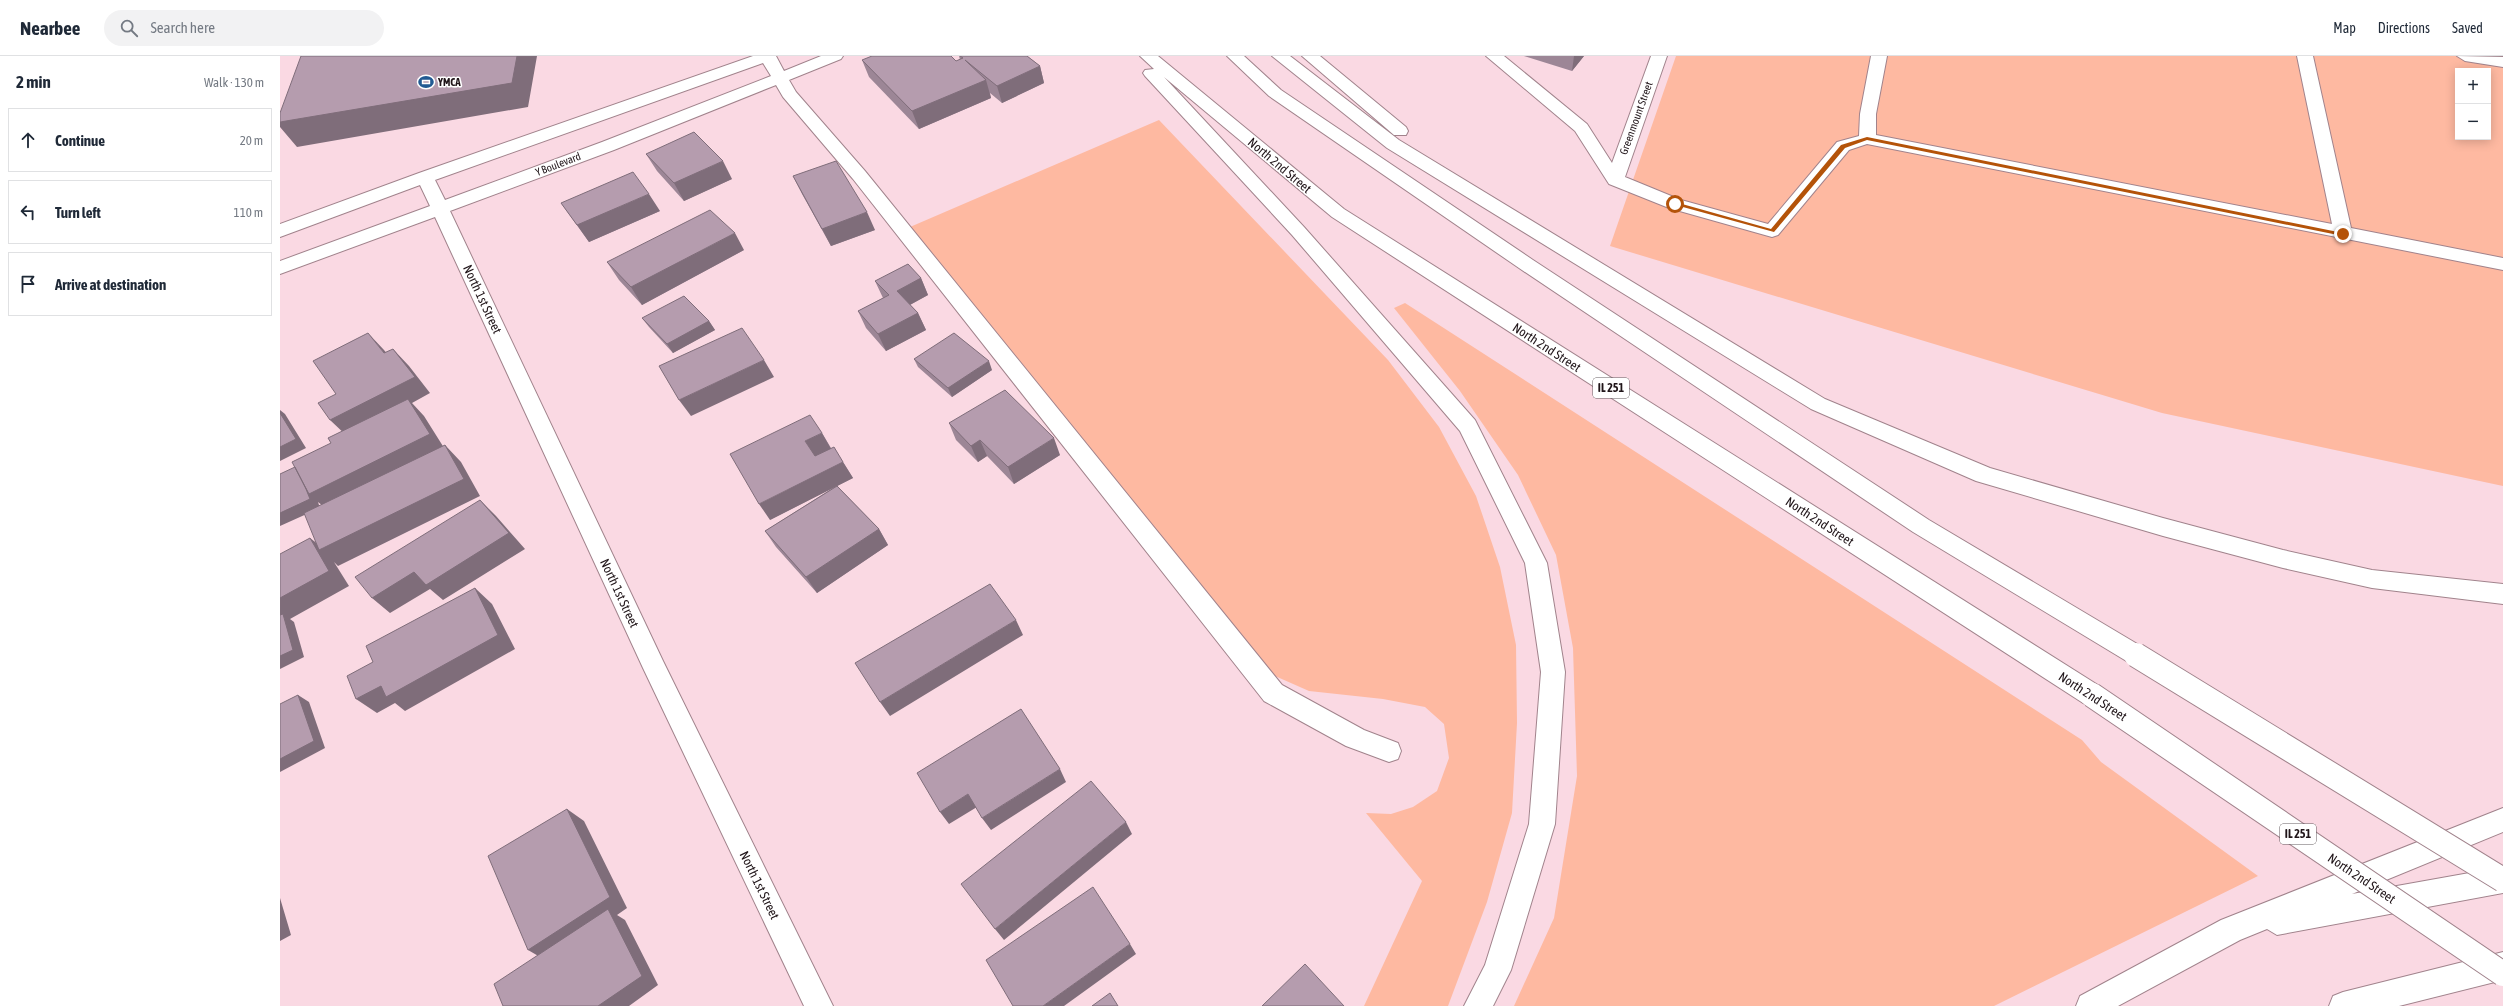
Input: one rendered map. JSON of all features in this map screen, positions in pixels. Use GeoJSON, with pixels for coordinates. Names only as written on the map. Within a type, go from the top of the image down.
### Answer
{"type":"FeatureCollection","features":[{"type":"Feature","properties":{"kind":"main road"},"geometry":{"type":"LineString","coordinates":[[280,231],[425,177],[767,56],[778,78],[789,94],[864,181],[1273,693],[1355,738],[1390,751]]}},
{"type":"Feature","properties":{"kind":"main road","name":"Y Boulevard"},"geometry":{"type":"LineString","coordinates":[[280,268],[608,146],[835,56]]}},
{"type":"Feature","properties":{"kind":"main road"},"geometry":{"type":"LineString","coordinates":[[1135,56],[1298,231],[1468,426],[1536,563],[1553,672],[1542,824],[1497,970],[1478,1006]]}},
{"type":"Feature","properties":{"kind":"main road","name":"North 2nd Street"},"geometry":{"type":"LineString","coordinates":[[1148,56],[1338,213],[2092,695],[2503,974]]}},
{"type":"Feature","properties":{"kind":"main road"},"geometry":{"type":"LineString","coordinates":[[1235,56],[1275,93],[1552,281],[1921,526],[2136,655],[2503,880]]}},
{"type":"Feature","properties":{"kind":"main road"},"geometry":{"type":"LineString","coordinates":[[1280,56],[1393,144],[1469,189],[1818,404],[1984,475],[2163,528],[2290,561],[2372,579],[2503,594]]}},
{"type":"Feature","properties":{"kind":"main road"},"geometry":{"type":"LineString","coordinates":[[1310,56],[1469,189]]}},
{"type":"Feature","properties":{"kind":"main road"},"geometry":{"type":"LineString","coordinates":[[1494,56],[1581,128],[1615,180],[1675,204],[1772,231],[1843,146],[1867,139],[2343,234],[2503,264]]}},
{"type":"Feature","properties":{"kind":"main road","name":"Greenmount Street"},"geometry":{"type":"LineString","coordinates":[[1615,180],[1659,56]]}},
{"type":"Feature","properties":{"kind":"main road"},"geometry":{"type":"LineString","coordinates":[[1867,139],[1868,114],[1879,56]]}},
{"type":"Feature","properties":{"kind":"main road"},"geometry":{"type":"LineString","coordinates":[[2305,56],[2343,234]]}},
{"type":"Feature","properties":{"kind":"main road"},"geometry":{"type":"LineString","coordinates":[[2464,56],[2503,62]]}},
{"type":"Feature","properties":{"kind":"main road","name":"North 1st Street"},"geometry":{"type":"LineString","coordinates":[[425,177],[655,668],[819,1006]]}},
{"type":"Feature","properties":{"kind":"main road"},"geometry":{"type":"LineString","coordinates":[[2090,1006],[2231,930],[2503,820]]}},
{"type":"Feature","properties":{"kind":"main road"},"geometry":{"type":"LineString","coordinates":[[2231,930],[2503,880]]}},
{"type":"Feature","properties":{"kind":"main road"},"geometry":{"type":"LineString","coordinates":[[2343,1006],[2503,966]]}},
{"type":"Feature","properties":{"kind":"shaded area"},"geometry":{"type":"Polygon","coordinates":[[[1676,56],[2503,56],[2503,486],[2162,413],[1610,246],[1676,56]]]}},
{"type":"Feature","properties":{"kind":"shaded area"},"geometry":{"type":"Polygon","coordinates":[[[1159,120],[1388,360],[1439,427],[1476,496],[1500,567],[1516,645],[1517,723],[1512,813],[1487,902],[1448,1006],[1364,1006],[1422,881],[1366,813],[1391,814],[1413,807],[1437,791],[1449,758],[1444,724],[1425,707],[1383,699],[1309,691],[1275,676],[910,227],[1159,120]]]}},
{"type":"Feature","properties":{"kind":"shaded area"},"geometry":{"type":"Polygon","coordinates":[[[1405,303],[2082,740],[2101,762],[2258,876],[1994,1006],[1514,1006],[1554,918],[1577,776],[1573,648],[1556,555],[1518,475],[1460,391],[1394,308],[1405,303]]]}},
{"type":"Feature","properties":{"kind":"building"},"geometry":{"type":"Polygon","coordinates":[[[301,56],[517,56],[512,83],[280,122],[280,113],[301,56]]]}},
{"type":"Feature","properties":{"kind":"building"},"geometry":{"type":"Polygon","coordinates":[[[872,56],[951,56],[956,61],[963,58],[960,56],[1027,56],[1040,66],[997,86],[965,60],[986,80],[912,111],[862,60],[872,56]]]}},
{"type":"Feature","properties":{"kind":"building"},"geometry":{"type":"Polygon","coordinates":[[[694,132],[723,161],[674,183],[646,154],[694,132]]]}},
{"type":"Feature","properties":{"kind":"building"},"geometry":{"type":"Polygon","coordinates":[[[836,161],[867,212],[822,229],[793,176],[836,161]]]}},
{"type":"Feature","properties":{"kind":"building"},"geometry":{"type":"Polygon","coordinates":[[[633,172],[649,194],[577,225],[561,203],[633,172]]]}},
{"type":"Feature","properties":{"kind":"building"},"geometry":{"type":"Polygon","coordinates":[[[710,210],[735,233],[631,287],[607,262],[710,210]]]}},
{"type":"Feature","properties":{"kind":"building"},"geometry":{"type":"Polygon","coordinates":[[[908,264],[921,278],[897,291],[918,313],[878,334],[858,311],[889,295],[875,281],[908,264]]]}},
{"type":"Feature","properties":{"kind":"building"},"geometry":{"type":"Polygon","coordinates":[[[684,296],[709,321],[667,344],[642,318],[684,296]]]}},
{"type":"Feature","properties":{"kind":"building"},"geometry":{"type":"Polygon","coordinates":[[[742,328],[764,360],[679,400],[659,366],[742,328]]]}},
{"type":"Feature","properties":{"kind":"building"},"geometry":{"type":"Polygon","coordinates":[[[368,333],[384,353],[393,349],[415,377],[330,420],[318,403],[336,394],[313,361],[368,333]]]}},
{"type":"Feature","properties":{"kind":"building"},"geometry":{"type":"Polygon","coordinates":[[[954,333],[989,361],[948,388],[914,359],[954,333]]]}},
{"type":"Feature","properties":{"kind":"building"},"geometry":{"type":"Polygon","coordinates":[[[1005,390],[1054,438],[1008,467],[980,440],[971,446],[949,423],[1005,390]]]}},
{"type":"Feature","properties":{"kind":"building"},"geometry":{"type":"Polygon","coordinates":[[[408,399],[430,434],[309,494],[292,462],[331,443],[328,438],[408,399]]]}},
{"type":"Feature","properties":{"kind":"building"},"geometry":{"type":"Polygon","coordinates":[[[280,413],[296,439],[280,447],[280,413]]]}},
{"type":"Feature","properties":{"kind":"building"},"geometry":{"type":"Polygon","coordinates":[[[810,415],[822,433],[805,441],[815,456],[834,447],[843,462],[759,504],[730,454],[810,415]]]}},
{"type":"Feature","properties":{"kind":"building"},"geometry":{"type":"Polygon","coordinates":[[[445,445],[464,479],[319,550],[304,513],[445,445]]]}},
{"type":"Feature","properties":{"kind":"building"},"geometry":{"type":"Polygon","coordinates":[[[295,467],[310,499],[280,513],[280,474],[295,467]]]}},
{"type":"Feature","properties":{"kind":"building"},"geometry":{"type":"Polygon","coordinates":[[[837,486],[879,529],[806,577],[765,531],[837,486]]]}},
{"type":"Feature","properties":{"kind":"building"},"geometry":{"type":"Polygon","coordinates":[[[480,500],[509,533],[426,585],[414,572],[372,598],[355,577],[480,500]]]}},
{"type":"Feature","properties":{"kind":"building"},"geometry":{"type":"Polygon","coordinates":[[[310,538],[329,571],[280,598],[280,554],[310,538]]]}},
{"type":"Feature","properties":{"kind":"building"},"geometry":{"type":"Polygon","coordinates":[[[990,584],[1016,620],[880,702],[855,663],[990,584]]]}},
{"type":"Feature","properties":{"kind":"building"},"geometry":{"type":"Polygon","coordinates":[[[475,588],[498,635],[386,697],[381,686],[356,699],[347,676],[373,662],[366,646],[475,588]]]}},
{"type":"Feature","properties":{"kind":"building"},"geometry":{"type":"Polygon","coordinates":[[[283,614],[293,650],[280,656],[280,615],[283,614]]]}},
{"type":"Feature","properties":{"kind":"building"},"geometry":{"type":"Polygon","coordinates":[[[298,695],[314,741],[280,759],[280,704],[298,695]]]}},
{"type":"Feature","properties":{"kind":"building"},"geometry":{"type":"Polygon","coordinates":[[[1021,709],[1060,769],[982,818],[968,794],[940,812],[917,773],[1021,709]]]}},
{"type":"Feature","properties":{"kind":"building"},"geometry":{"type":"Polygon","coordinates":[[[1091,781],[1126,822],[995,929],[961,884],[1091,781]]]}},
{"type":"Feature","properties":{"kind":"building"},"geometry":{"type":"Polygon","coordinates":[[[567,809],[610,897],[528,950],[488,856],[567,809]]]}},
{"type":"Feature","properties":{"kind":"building"},"geometry":{"type":"Polygon","coordinates":[[[1093,887],[1130,944],[1043,1006],[1013,1006],[986,960],[1093,887]]]}},
{"type":"Feature","properties":{"kind":"building"},"geometry":{"type":"Polygon","coordinates":[[[608,909],[642,976],[598,1006],[503,1006],[494,984],[608,909]]]}},
{"type":"Feature","properties":{"kind":"building"},"geometry":{"type":"Polygon","coordinates":[[[1305,964],[1344,1006],[1262,1006],[1305,964]]]}},
{"type":"Feature","properties":{"kind":"building"},"geometry":{"type":"Polygon","coordinates":[[[1110,993],[1118,1006],[1092,1006],[1110,993]]]}},
{"type":"Feature","properties":{"kind":"place","name":"YMCA"},"geometry":{"type":"Point","coordinates":[426,82]}},
{"type":"Feature","properties":{"kind":"route"},"geometry":{"type":"LineString","coordinates":[[1675,204],[1772,231],[1843,146],[1867,139],[2343,234]]}}]}
